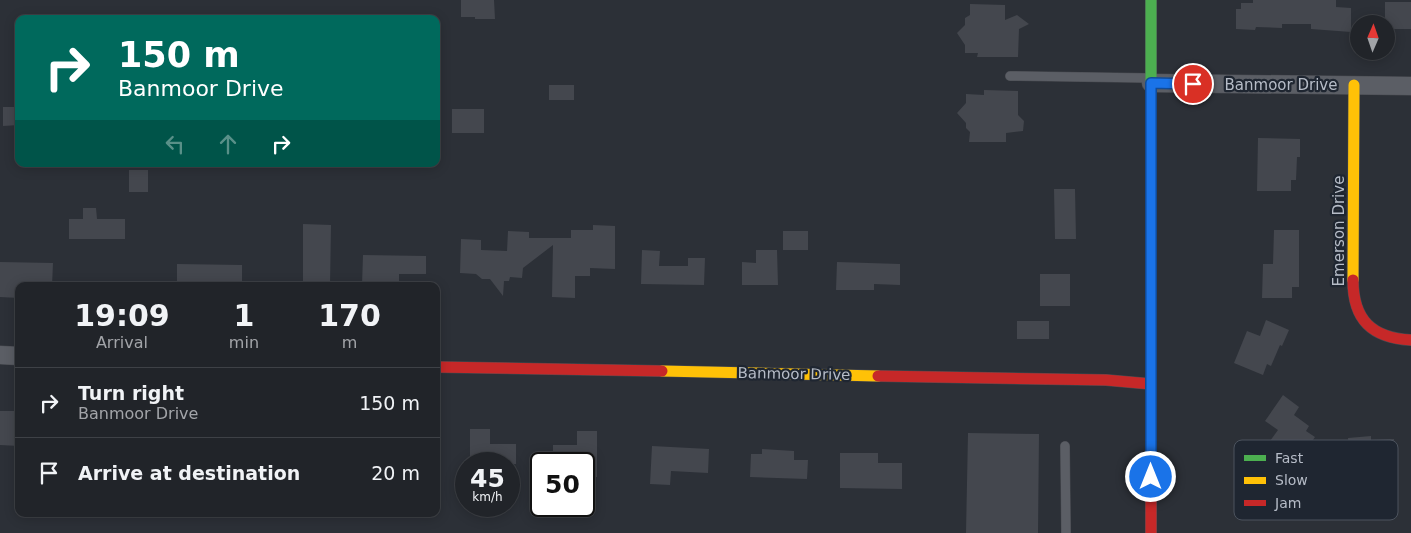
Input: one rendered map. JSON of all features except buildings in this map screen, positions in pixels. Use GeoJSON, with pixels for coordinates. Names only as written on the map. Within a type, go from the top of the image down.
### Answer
{"type":"FeatureCollection","features":[{"type":"Feature","properties":{"kind":"street"},"geometry":{"type":"LineString","coordinates":[[1151,0],[1151,533]]}},
{"type":"Feature","properties":{"kind":"street","name":"Banmoor Drive"},"geometry":{"type":"LineString","coordinates":[[1151,80],[1411,86]]}},
{"type":"Feature","properties":{"kind":"street","name":"Emerson Drive"},"geometry":{"type":"LineString","coordinates":[[1354,85],[1353,287],[1355,303],[1360,316],[1371,329],[1386,337],[1411,340]]}},
{"type":"Feature","properties":{"kind":"street"},"geometry":{"type":"LineString","coordinates":[[0,355],[15,356]]}},
{"type":"Feature","properties":{"kind":"street","name":"Banmoor Drive"},"geometry":{"type":"LineString","coordinates":[[440,367],[1106,380],[1151,384]]}},
{"type":"Feature","properties":{"kind":"lane"},"geometry":{"type":"LineString","coordinates":[[1010,76],[1151,80]]}},
{"type":"Feature","properties":{"kind":"lane"},"geometry":{"type":"LineString","coordinates":[[1065,446],[1066,533]]}},
{"type":"Feature","properties":{"kind":"traffic: fast"},"geometry":{"type":"LineString","coordinates":[[1151,0],[1151,134]]}},
{"type":"Feature","properties":{"kind":"traffic: slow"},"geometry":{"type":"LineString","coordinates":[[1353,280],[1354,85]]}},
{"type":"Feature","properties":{"kind":"traffic: slow"},"geometry":{"type":"LineString","coordinates":[[662,371],[878,376]]}},
{"type":"Feature","properties":{"kind":"traffic: jam"},"geometry":{"type":"LineString","coordinates":[[1151,134],[1151,533]]}},
{"type":"Feature","properties":{"kind":"traffic: jam"},"geometry":{"type":"LineString","coordinates":[[1353,280],[1357,306],[1367,324],[1385,335],[1411,340]]}},
{"type":"Feature","properties":{"kind":"traffic: jam"},"geometry":{"type":"LineString","coordinates":[[440,367],[662,371]]}},
{"type":"Feature","properties":{"kind":"traffic: jam"},"geometry":{"type":"LineString","coordinates":[[878,376],[1106,380],[1151,384]]}},
{"type":"Feature","properties":{"kind":"route"},"geometry":{"type":"LineString","coordinates":[[1151,477],[1151,83],[1193,84]]}}]}
